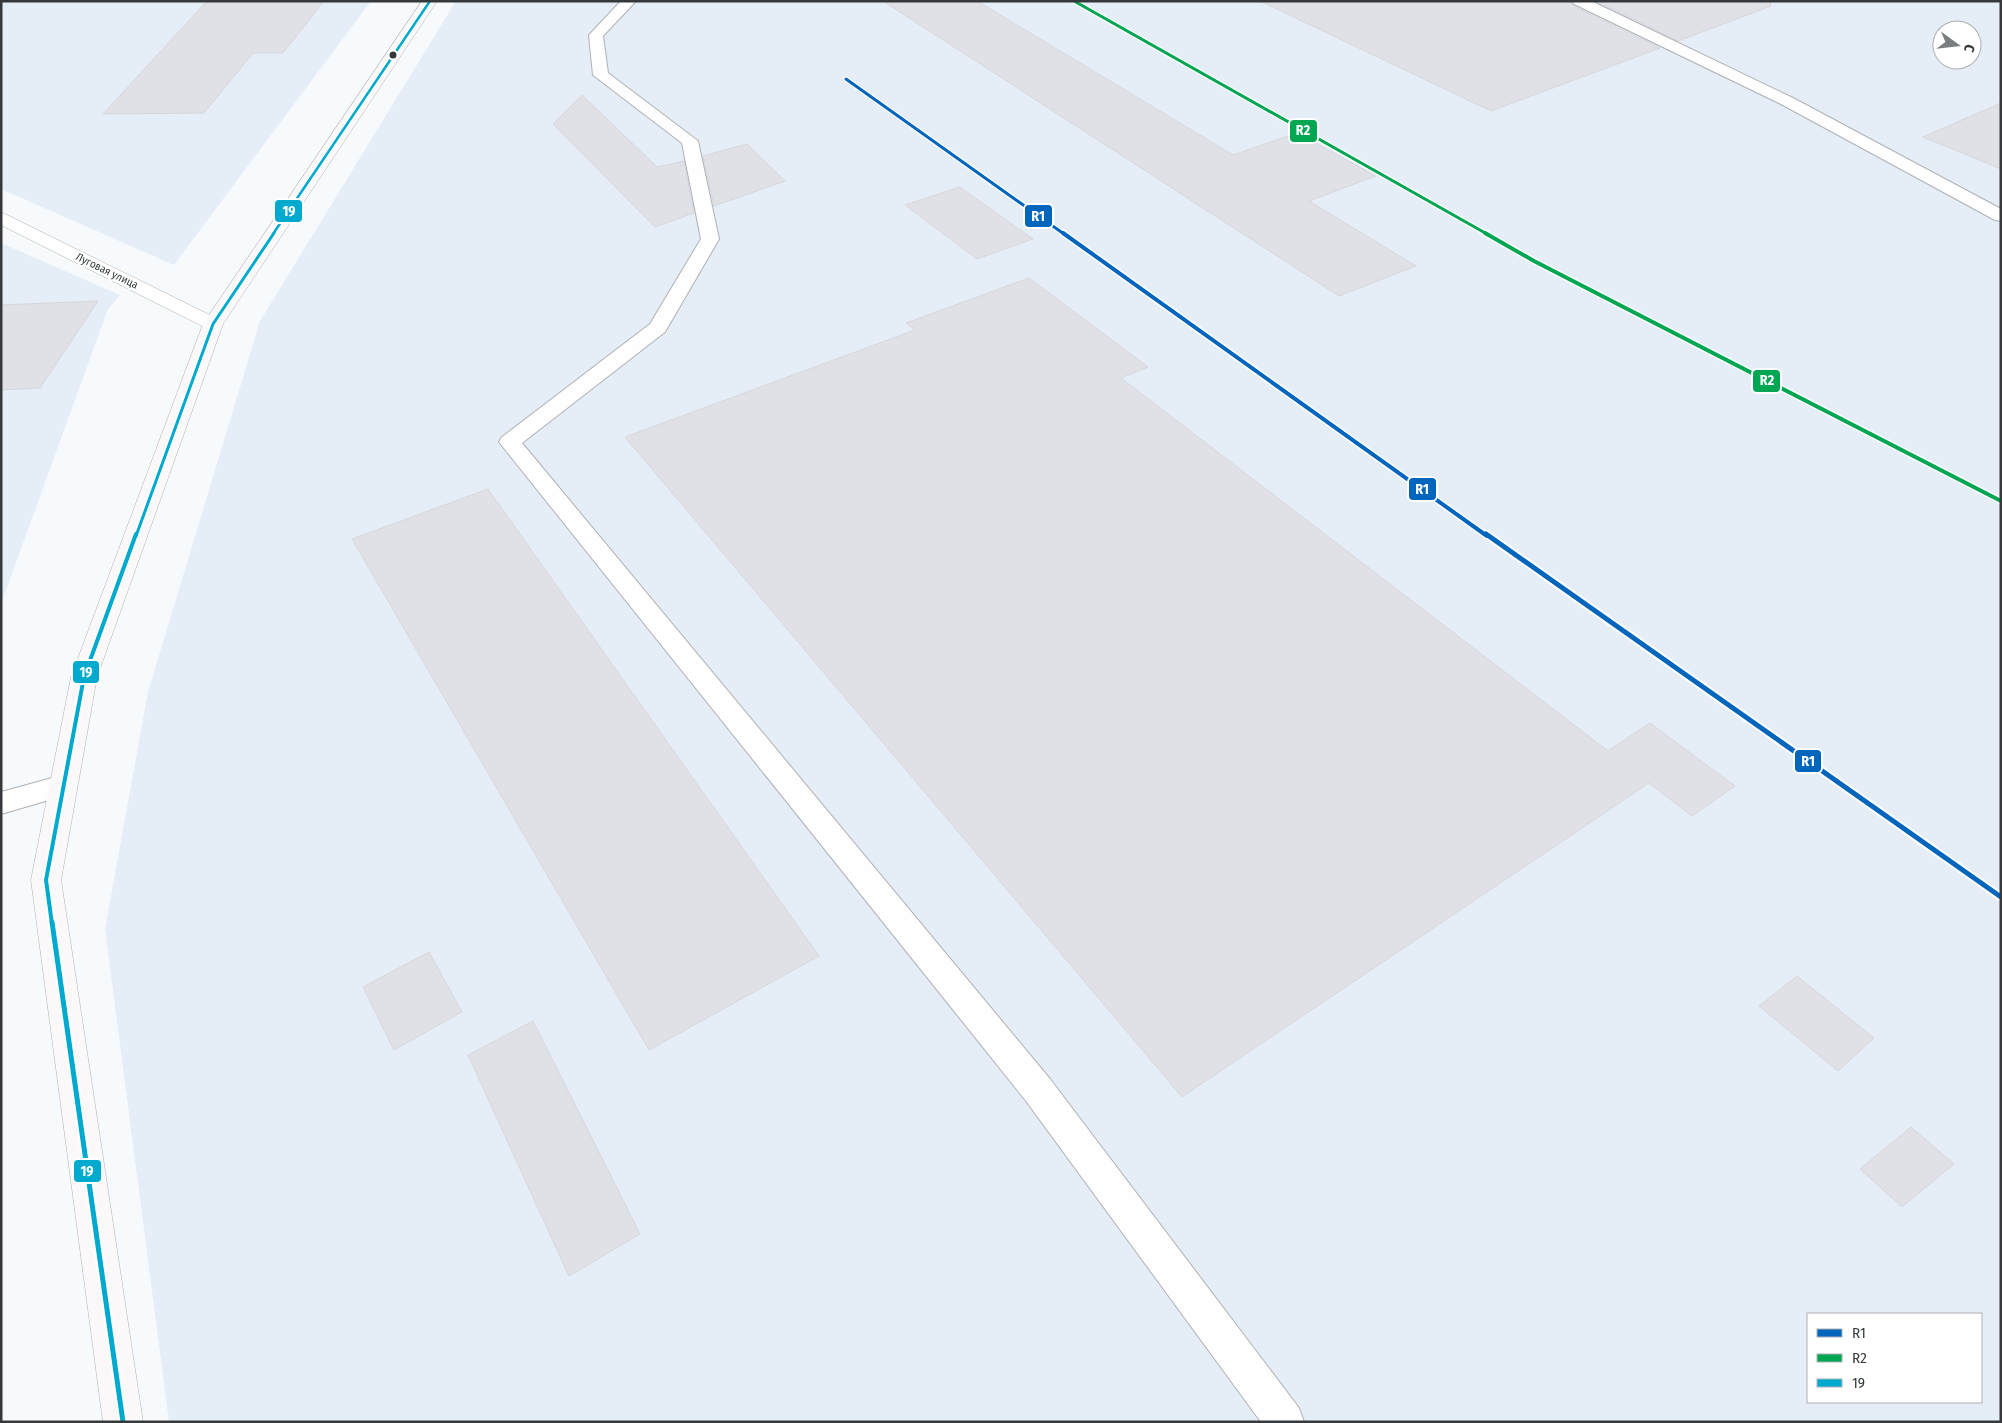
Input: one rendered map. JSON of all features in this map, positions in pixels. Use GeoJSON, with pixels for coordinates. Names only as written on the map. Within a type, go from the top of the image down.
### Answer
{"type":"FeatureCollection","features":[{"type":"Feature","properties":{"kind":"main road"},"geometry":{"type":"LineString","coordinates":[[123,1422],[46,880],[84,677],[214,324],[404,37],[430,1]]}},
{"type":"Feature","properties":{"kind":"street","name":"Луговая улица"},"geometry":{"type":"LineString","coordinates":[[1,218],[214,324]]}},
{"type":"Feature","properties":{"kind":"lane"},"geometry":{"type":"LineString","coordinates":[[629,1],[596,35],[601,75],[690,141],[710,239],[658,328],[510,442],[1038,1090],[1285,1422]]}},
{"type":"Feature","properties":{"kind":"lane"},"geometry":{"type":"LineString","coordinates":[[1579,1],[1787,101],[2001,216]]}},
{"type":"Feature","properties":{"kind":"lane"},"geometry":{"type":"LineString","coordinates":[[1,803],[63,786]]}},
{"type":"Feature","properties":{"kind":"shaded area"},"geometry":{"type":"Polygon","coordinates":[[[1,1],[371,1],[174,265],[1,189],[1,1]]]}},
{"type":"Feature","properties":{"kind":"shaded area"},"geometry":{"type":"Polygon","coordinates":[[[456,1],[2001,1],[2001,1422],[169,1422],[105,929],[148,692],[260,321],[456,1]]]}},
{"type":"Feature","properties":{"kind":"shaded area"},"geometry":{"type":"Polygon","coordinates":[[[1,243],[120,295],[108,309],[1,604],[1,243]]]}},
{"type":"Feature","properties":{"kind":"building"},"geometry":{"type":"Polygon","coordinates":[[[207,1],[324,1],[283,53],[253,53],[204,113],[103,114],[207,1]]]}},
{"type":"Feature","properties":{"kind":"building"},"geometry":{"type":"Polygon","coordinates":[[[883,1],[977,1],[1233,155],[1297,133],[1376,176],[1309,201],[1416,266],[1339,296],[883,1]]]}},
{"type":"Feature","properties":{"kind":"building"},"geometry":{"type":"Polygon","coordinates":[[[1260,1],[1570,1],[1573,6],[1660,48],[1491,111],[1260,1]]]}},
{"type":"Feature","properties":{"kind":"building"},"geometry":{"type":"Polygon","coordinates":[[[1596,1],[1770,1],[1771,6],[1678,41],[1596,1]]]}},
{"type":"Feature","properties":{"kind":"building"},"geometry":{"type":"Polygon","coordinates":[[[582,95],[657,167],[684,161],[694,213],[655,227],[553,124],[582,95]]]}},
{"type":"Feature","properties":{"kind":"building"},"geometry":{"type":"Polygon","coordinates":[[[2001,103],[2001,169],[1923,137],[2001,103]]]}},
{"type":"Feature","properties":{"kind":"building"},"geometry":{"type":"Polygon","coordinates":[[[747,144],[785,181],[714,206],[703,156],[747,144]]]}},
{"type":"Feature","properties":{"kind":"building"},"geometry":{"type":"Polygon","coordinates":[[[960,187],[1033,239],[977,259],[905,205],[960,187]]]}},
{"type":"Feature","properties":{"kind":"building"},"geometry":{"type":"Polygon","coordinates":[[[1029,278],[1148,367],[1121,378],[1608,751],[1650,723],[1735,786],[1692,816],[1649,783],[1182,1097],[625,437],[915,330],[906,323],[1029,278]]]}},
{"type":"Feature","properties":{"kind":"building"},"geometry":{"type":"Polygon","coordinates":[[[98,301],[40,388],[1,390],[1,305],[98,301]]]}},
{"type":"Feature","properties":{"kind":"building"},"geometry":{"type":"Polygon","coordinates":[[[488,489],[819,956],[649,1050],[352,539],[488,489]]]}},
{"type":"Feature","properties":{"kind":"building"},"geometry":{"type":"Polygon","coordinates":[[[429,952],[462,1012],[394,1050],[363,987],[429,952]]]}},
{"type":"Feature","properties":{"kind":"building"},"geometry":{"type":"Polygon","coordinates":[[[1797,976],[1874,1038],[1838,1071],[1759,1006],[1797,976]]]}},
{"type":"Feature","properties":{"kind":"building"},"geometry":{"type":"Polygon","coordinates":[[[533,1021],[640,1234],[569,1276],[468,1055],[533,1021]]]}},
{"type":"Feature","properties":{"kind":"building"},"geometry":{"type":"Polygon","coordinates":[[[1911,1127],[1954,1164],[1902,1207],[1860,1169],[1911,1127]]]}},
{"type":"Feature","properties":{"kind":"transit line","name":"19"},"geometry":{"type":"LineString","coordinates":[[123,1422],[46,880],[84,677],[213,324],[430,1]]}},
{"type":"Feature","properties":{"kind":"transit line","name":"R2"},"geometry":{"type":"LineString","coordinates":[[1074,1],[1534,261],[2001,501]]}},
{"type":"Feature","properties":{"kind":"transit line","name":"R1"},"geometry":{"type":"LineString","coordinates":[[846,79],[1523,561],[2001,897]]}}]}
